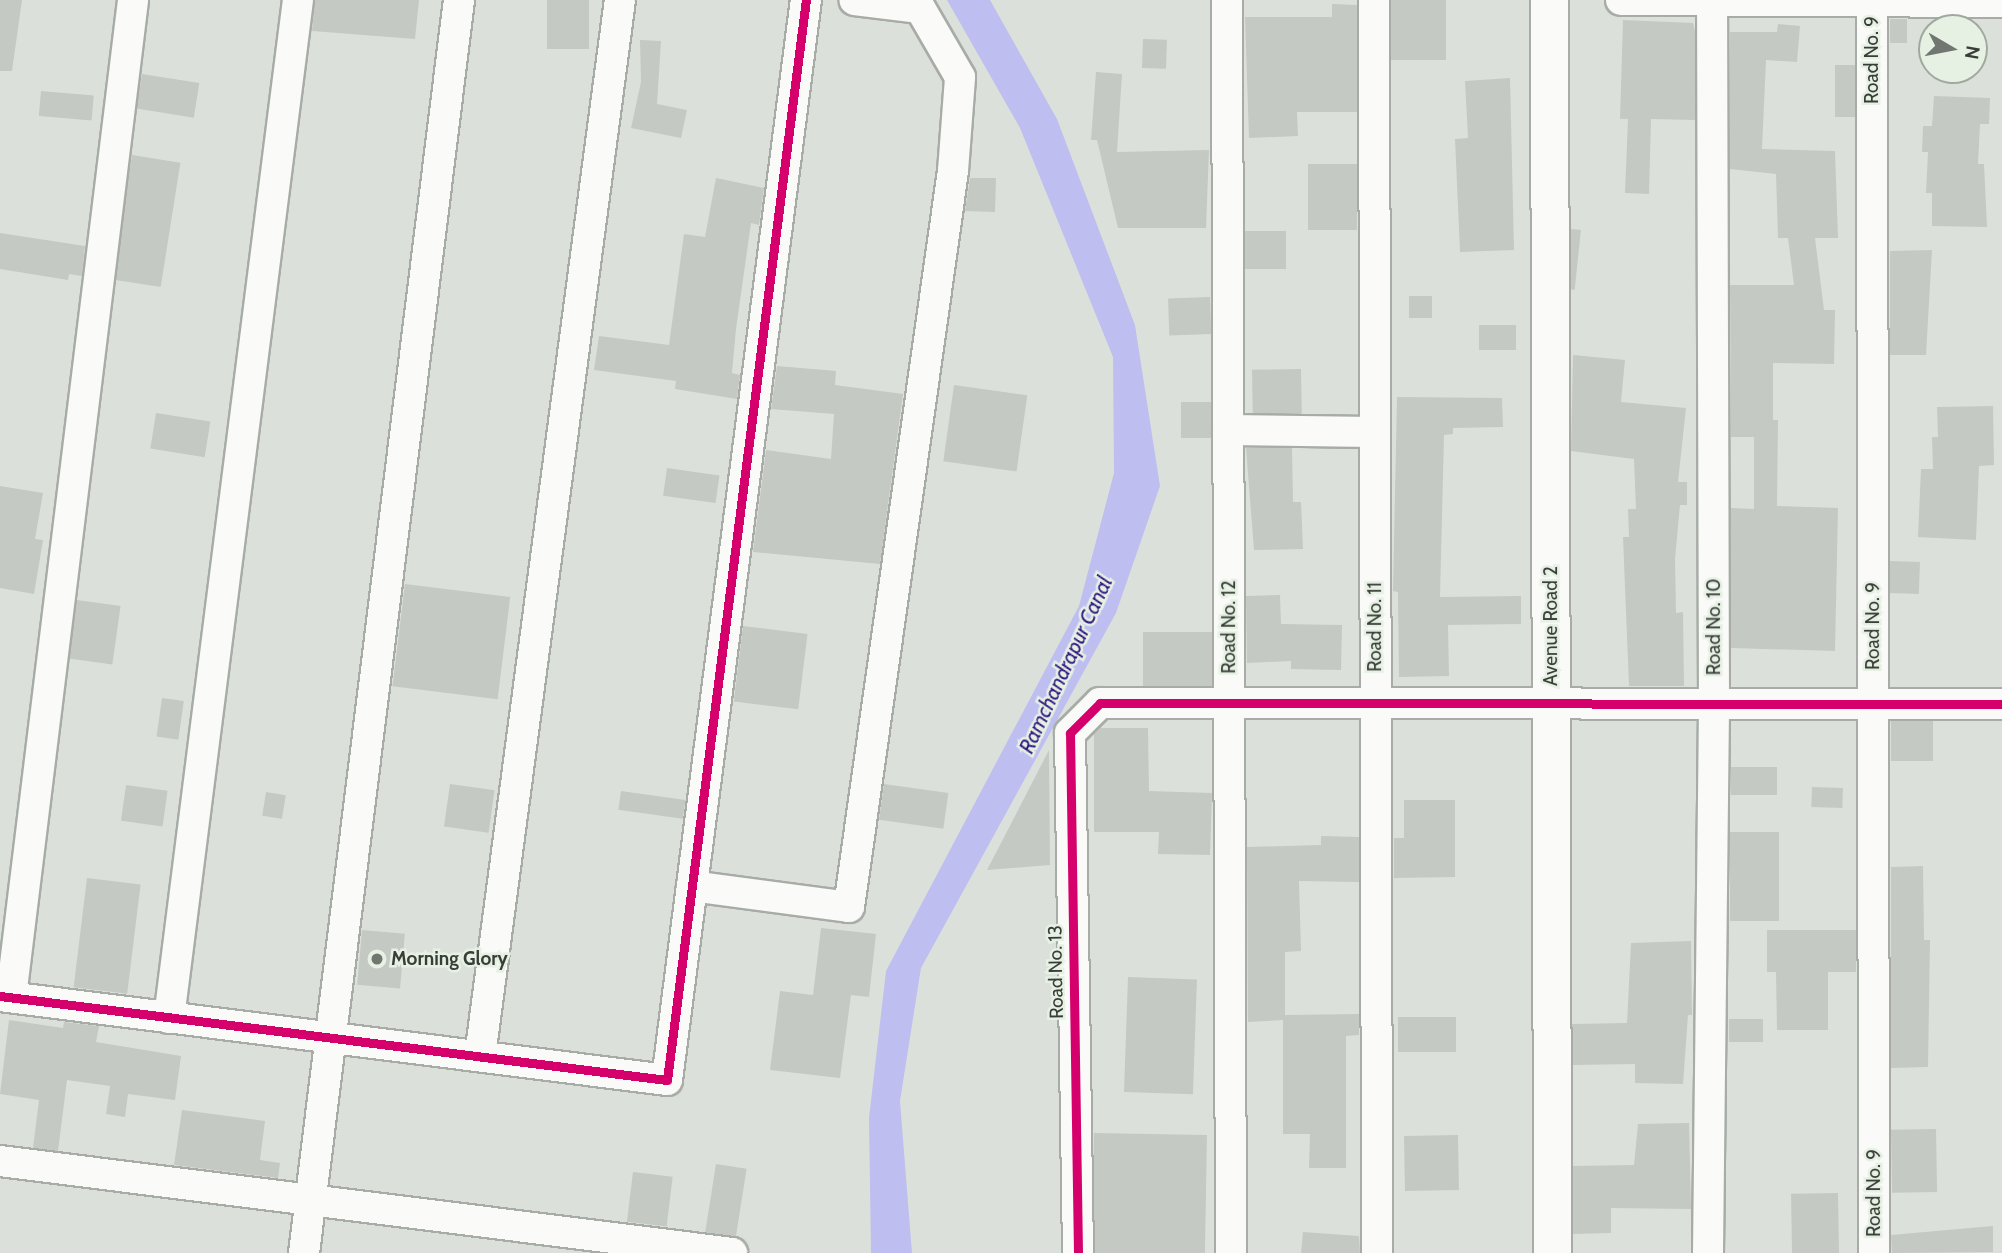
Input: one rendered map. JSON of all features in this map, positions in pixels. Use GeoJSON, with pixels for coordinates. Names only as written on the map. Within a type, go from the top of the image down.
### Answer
{"type":"FeatureCollection","features":[{"type":"Feature","properties":{"kind":"street"},"geometry":{"type":"LineString","coordinates":[[133,0],[6,997],[667,1080],[806,0]]}},
{"type":"Feature","properties":{"kind":"street"},"geometry":{"type":"LineString","coordinates":[[169,1017],[298,0]]}},
{"type":"Feature","properties":{"kind":"street"},"geometry":{"type":"LineString","coordinates":[[303,1253],[459,0]]}},
{"type":"Feature","properties":{"kind":"street"},"geometry":{"type":"LineString","coordinates":[[480,1056],[620,0]]}},
{"type":"Feature","properties":{"kind":"street"},"geometry":{"type":"LineString","coordinates":[[692,886],[849,907],[953,171],[960,77],[919,8],[854,0]]}},
{"type":"Feature","properties":{"kind":"street","name":"Road No. 12"},"geometry":{"type":"LineString","coordinates":[[1227,0],[1231,1253]]}},
{"type":"Feature","properties":{"kind":"street","name":"Road No. 11"},"geometry":{"type":"LineString","coordinates":[[1374,0],[1377,1253]]}},
{"type":"Feature","properties":{"kind":"street","name":"Avenue Road 2"},"geometry":{"type":"LineString","coordinates":[[1549,0],[1552,1253]]}},
{"type":"Feature","properties":{"kind":"street"},"geometry":{"type":"LineString","coordinates":[[1621,0],[2002,2]]}},
{"type":"Feature","properties":{"kind":"street","name":"Road No. 10"},"geometry":{"type":"LineString","coordinates":[[1709,1253],[1714,704],[1712,0]]}},
{"type":"Feature","properties":{"kind":"street","name":"Road No. 9"},"geometry":{"type":"LineString","coordinates":[[1872,1],[1874,1253]]}},
{"type":"Feature","properties":{"kind":"street"},"geometry":{"type":"LineString","coordinates":[[1228,430],[1375,432]]}},
{"type":"Feature","properties":{"kind":"street","name":"Road No. 13"},"geometry":{"type":"LineString","coordinates":[[1078,1253],[1070,733],[1101,703],[1229,704]]}},
{"type":"Feature","properties":{"kind":"street"},"geometry":{"type":"LineString","coordinates":[[1229,704],[2002,704]]}},
{"type":"Feature","properties":{"kind":"street"},"geometry":{"type":"LineString","coordinates":[[0,1161],[732,1253]]}},
{"type":"Feature","properties":{"kind":"water","name":"Ramchandrapur Canal"},"geometry":{"type":"Polygon","coordinates":[[[947,0],[990,0],[1057,119],[1135,325],[1160,486],[1116,613],[921,968],[900,1101],[912,1253],[871,1253],[869,1118],[886,971],[1079,606],[1114,473],[1113,357],[1020,128],[947,0]]]}},
{"type":"Feature","properties":{"kind":"building"},"geometry":{"type":"Polygon","coordinates":[[[0,0],[22,0],[12,71],[0,71],[0,0]]]}},
{"type":"Feature","properties":{"kind":"building"},"geometry":{"type":"Polygon","coordinates":[[[315,0],[419,0],[415,39],[312,31],[315,0]]]}},
{"type":"Feature","properties":{"kind":"building"},"geometry":{"type":"Polygon","coordinates":[[[547,0],[589,0],[589,49],[547,49],[547,0]]]}},
{"type":"Feature","properties":{"kind":"building"},"geometry":{"type":"Polygon","coordinates":[[[1391,0],[1446,0],[1446,60],[1391,60],[1391,0]]]}},
{"type":"Feature","properties":{"kind":"building"},"geometry":{"type":"Polygon","coordinates":[[[1332,4],[1357,5],[1357,112],[1297,112],[1298,136],[1249,138],[1245,17],[1332,17],[1332,4]]]}},
{"type":"Feature","properties":{"kind":"building"},"geometry":{"type":"Polygon","coordinates":[[[1890,19],[1907,19],[1907,43],[1890,43],[1890,19]]]}},
{"type":"Feature","properties":{"kind":"building"},"geometry":{"type":"Polygon","coordinates":[[[1623,20],[1693,23],[1695,31],[1695,120],[1651,119],[1649,194],[1625,193],[1628,119],[1620,119],[1623,20]]]}},
{"type":"Feature","properties":{"kind":"building"},"geometry":{"type":"Polygon","coordinates":[[[1778,24],[1800,26],[1797,62],[1766,60],[1762,149],[1835,151],[1838,238],[1815,238],[1824,310],[1835,310],[1834,364],[1773,363],[1773,420],[1778,420],[1777,506],[1838,508],[1835,651],[1731,648],[1731,508],[1754,509],[1754,437],[1731,437],[1730,285],[1794,285],[1788,238],[1778,238],[1776,174],[1730,169],[1730,32],[1777,32],[1778,24]]]}},
{"type":"Feature","properties":{"kind":"building"},"geometry":{"type":"Polygon","coordinates":[[[1143,39],[1167,40],[1166,69],[1142,68],[1143,39]]]}},
{"type":"Feature","properties":{"kind":"building"},"geometry":{"type":"Polygon","coordinates":[[[640,40],[661,41],[657,104],[687,110],[681,138],[631,128],[641,82],[640,40]]]}},
{"type":"Feature","properties":{"kind":"building"},"geometry":{"type":"Polygon","coordinates":[[[1835,65],[1855,65],[1855,117],[1835,117],[1835,65]]]}},
{"type":"Feature","properties":{"kind":"building"},"geometry":{"type":"Polygon","coordinates":[[[1096,72],[1122,74],[1117,152],[1209,150],[1206,228],[1118,228],[1097,140],[1091,140],[1096,72]]]}},
{"type":"Feature","properties":{"kind":"building"},"geometry":{"type":"Polygon","coordinates":[[[142,74],[199,83],[194,118],[137,109],[142,74]]]}},
{"type":"Feature","properties":{"kind":"building"},"geometry":{"type":"Polygon","coordinates":[[[1510,78],[1514,250],[1460,252],[1455,139],[1468,138],[1465,81],[1510,78]]]}},
{"type":"Feature","properties":{"kind":"building"},"geometry":{"type":"Polygon","coordinates":[[[41,91],[94,96],[92,121],[39,116],[41,91]]]}},
{"type":"Feature","properties":{"kind":"building"},"geometry":{"type":"Polygon","coordinates":[[[1934,96],[1990,98],[1989,124],[1980,124],[1978,164],[1984,164],[1987,227],[1932,226],[1932,193],[1926,193],[1928,152],[1922,152],[1923,126],[1932,126],[1934,96]]]}},
{"type":"Feature","properties":{"kind":"building"},"geometry":{"type":"Polygon","coordinates":[[[132,155],[180,163],[161,287],[112,279],[132,155]]]}},
{"type":"Feature","properties":{"kind":"building"},"geometry":{"type":"Polygon","coordinates":[[[1308,164],[1357,164],[1357,230],[1308,230],[1308,164]]]}},
{"type":"Feature","properties":{"kind":"building"},"geometry":{"type":"Polygon","coordinates":[[[716,178],[764,188],[759,225],[751,223],[736,329],[732,373],[740,375],[737,399],[675,389],[676,381],[594,370],[599,336],[669,345],[684,234],[705,237],[716,178]]]}},
{"type":"Feature","properties":{"kind":"building"},"geometry":{"type":"Polygon","coordinates":[[[970,178],[996,178],[995,212],[965,211],[970,178]]]}},
{"type":"Feature","properties":{"kind":"building"},"geometry":{"type":"Polygon","coordinates":[[[1571,229],[1581,230],[1575,290],[1565,289],[1571,229]]]}},
{"type":"Feature","properties":{"kind":"building"},"geometry":{"type":"Polygon","coordinates":[[[1245,231],[1286,231],[1286,269],[1245,269],[1245,231]]]}},
{"type":"Feature","properties":{"kind":"building"},"geometry":{"type":"Polygon","coordinates":[[[0,233],[85,246],[82,276],[69,274],[68,280],[0,269],[0,233]]]}},
{"type":"Feature","properties":{"kind":"building"},"geometry":{"type":"Polygon","coordinates":[[[1932,250],[1926,355],[1890,355],[1890,251],[1932,250]]]}},
{"type":"Feature","properties":{"kind":"building"},"geometry":{"type":"Polygon","coordinates":[[[1409,296],[1432,296],[1432,318],[1409,318],[1409,296]]]}},
{"type":"Feature","properties":{"kind":"building"},"geometry":{"type":"Polygon","coordinates":[[[1210,297],[1211,334],[1169,335],[1168,298],[1210,297]]]}},
{"type":"Feature","properties":{"kind":"building"},"geometry":{"type":"Polygon","coordinates":[[[1479,325],[1516,325],[1516,350],[1479,350],[1479,325]]]}},
{"type":"Feature","properties":{"kind":"building"},"geometry":{"type":"Polygon","coordinates":[[[1573,355],[1625,360],[1621,402],[1686,408],[1678,482],[1687,482],[1687,505],[1680,505],[1675,559],[1676,613],[1683,612],[1684,686],[1629,686],[1623,537],[1629,537],[1628,509],[1636,509],[1634,459],[1571,451],[1573,355]]]}},
{"type":"Feature","properties":{"kind":"building"},"geometry":{"type":"Polygon","coordinates":[[[777,366],[836,371],[835,385],[903,394],[880,564],[753,552],[766,450],[831,459],[834,414],[771,409],[777,366]]]}},
{"type":"Feature","properties":{"kind":"building"},"geometry":{"type":"Polygon","coordinates":[[[1301,369],[1302,414],[1253,415],[1252,370],[1301,369]]]}},
{"type":"Feature","properties":{"kind":"building"},"geometry":{"type":"Polygon","coordinates":[[[954,385],[1027,395],[1017,472],[943,461],[954,385]]]}},
{"type":"Feature","properties":{"kind":"building"},"geometry":{"type":"Polygon","coordinates":[[[1397,397],[1502,398],[1503,427],[1453,428],[1453,434],[1444,435],[1440,597],[1521,596],[1521,624],[1448,625],[1449,676],[1399,677],[1398,592],[1393,591],[1397,397]]]}},
{"type":"Feature","properties":{"kind":"building"},"geometry":{"type":"Polygon","coordinates":[[[1181,402],[1211,402],[1211,438],[1181,438],[1181,402]]]}},
{"type":"Feature","properties":{"kind":"building"},"geometry":{"type":"Polygon","coordinates":[[[1993,406],[1994,465],[1979,466],[1976,540],[1918,537],[1921,469],[1933,469],[1932,437],[1938,437],[1937,407],[1993,406]]]}},
{"type":"Feature","properties":{"kind":"building"},"geometry":{"type":"Polygon","coordinates":[[[156,413],[210,422],[205,457],[150,449],[156,413]]]}},
{"type":"Feature","properties":{"kind":"building"},"geometry":{"type":"Polygon","coordinates":[[[1246,448],[1292,448],[1293,502],[1301,502],[1303,549],[1254,550],[1246,448]]]}},
{"type":"Feature","properties":{"kind":"building"},"geometry":{"type":"Polygon","coordinates":[[[667,468],[719,475],[716,503],[663,496],[667,468]]]}},
{"type":"Feature","properties":{"kind":"building"},"geometry":{"type":"Polygon","coordinates":[[[0,486],[43,493],[35,539],[43,540],[34,594],[0,588],[0,486]]]}},
{"type":"Feature","properties":{"kind":"building"},"geometry":{"type":"Polygon","coordinates":[[[1890,561],[1920,562],[1919,594],[1889,593],[1890,561]]]}},
{"type":"Feature","properties":{"kind":"building"},"geometry":{"type":"Polygon","coordinates":[[[405,584],[510,597],[498,699],[392,686],[405,584]]]}},
{"type":"Feature","properties":{"kind":"building"},"geometry":{"type":"Polygon","coordinates":[[[1280,595],[1281,624],[1342,625],[1341,670],[1291,669],[1291,661],[1247,663],[1246,596],[1280,595]]]}},
{"type":"Feature","properties":{"kind":"building"},"geometry":{"type":"Polygon","coordinates":[[[77,600],[121,606],[112,665],[69,658],[77,600]]]}},
{"type":"Feature","properties":{"kind":"building"},"geometry":{"type":"Polygon","coordinates":[[[743,626],[808,634],[798,709],[734,701],[743,626]]]}},
{"type":"Feature","properties":{"kind":"building"},"geometry":{"type":"Polygon","coordinates":[[[1143,632],[1212,632],[1212,686],[1143,686],[1143,632]]]}},
{"type":"Feature","properties":{"kind":"building"},"geometry":{"type":"Polygon","coordinates":[[[162,698],[184,701],[178,740],[157,737],[162,698]]]}},
{"type":"Feature","properties":{"kind":"building"},"geometry":{"type":"Polygon","coordinates":[[[1891,721],[1933,721],[1933,761],[1891,761],[1891,721]]]}},
{"type":"Feature","properties":{"kind":"building"},"geometry":{"type":"Polygon","coordinates":[[[1100,728],[1148,728],[1149,791],[1212,793],[1210,855],[1158,854],[1159,832],[1094,832],[1094,734],[1100,728]]]}},
{"type":"Feature","properties":{"kind":"building"},"geometry":{"type":"Polygon","coordinates":[[[1049,750],[1050,865],[987,870],[1015,816],[1049,750]]]}},
{"type":"Feature","properties":{"kind":"building"},"geometry":{"type":"Polygon","coordinates":[[[1731,767],[1777,767],[1777,795],[1731,795],[1731,767]]]}},
{"type":"Feature","properties":{"kind":"building"},"geometry":{"type":"Polygon","coordinates":[[[450,784],[495,790],[489,833],[444,827],[450,784]]]}},
{"type":"Feature","properties":{"kind":"building"},"geometry":{"type":"Polygon","coordinates":[[[884,784],[948,793],[943,829],[879,820],[884,784]]]}},
{"type":"Feature","properties":{"kind":"building"},"geometry":{"type":"Polygon","coordinates":[[[126,785],[168,791],[163,826],[121,821],[126,785]]]}},
{"type":"Feature","properties":{"kind":"building"},"geometry":{"type":"Polygon","coordinates":[[[1812,787],[1843,788],[1842,808],[1811,807],[1812,787]]]}},
{"type":"Feature","properties":{"kind":"building"},"geometry":{"type":"Polygon","coordinates":[[[621,791],[685,800],[683,819],[618,810],[621,791]]]}},
{"type":"Feature","properties":{"kind":"building"},"geometry":{"type":"Polygon","coordinates":[[[266,792],[286,795],[282,819],[262,816],[266,792]]]}},
{"type":"Feature","properties":{"kind":"building"},"geometry":{"type":"Polygon","coordinates":[[[1404,800],[1455,800],[1455,877],[1394,878],[1394,838],[1404,838],[1404,800]]]}},
{"type":"Feature","properties":{"kind":"building"},"geometry":{"type":"Polygon","coordinates":[[[1730,832],[1779,832],[1779,921],[1730,921],[1730,832]]]}},
{"type":"Feature","properties":{"kind":"building"},"geometry":{"type":"Polygon","coordinates":[[[1321,836],[1359,837],[1359,882],[1299,881],[1301,951],[1285,952],[1285,1015],[1359,1014],[1359,1035],[1346,1036],[1346,1168],[1309,1168],[1310,1134],[1283,1134],[1283,1020],[1248,1022],[1247,847],[1321,845],[1321,836]]]}},
{"type":"Feature","properties":{"kind":"building"},"geometry":{"type":"Polygon","coordinates":[[[1923,866],[1924,940],[1930,940],[1928,1067],[1891,1068],[1891,867],[1923,866]]]}},
{"type":"Feature","properties":{"kind":"building"},"geometry":{"type":"Polygon","coordinates":[[[87,878],[141,885],[127,994],[74,987],[87,878]]]}},
{"type":"Feature","properties":{"kind":"building"},"geometry":{"type":"Polygon","coordinates":[[[821,928],[876,934],[869,997],[851,995],[840,1078],[770,1070],[780,991],[813,995],[821,928]]]}},
{"type":"Feature","properties":{"kind":"building","name":"Morning Glory"},"geometry":{"type":"Polygon","coordinates":[[[362,930],[405,934],[400,989],[357,985],[362,930]]]}},
{"type":"Feature","properties":{"kind":"building"},"geometry":{"type":"Polygon","coordinates":[[[1767,930],[1856,930],[1856,972],[1828,972],[1828,1030],[1777,1030],[1776,972],[1767,972],[1767,930]]]}},
{"type":"Feature","properties":{"kind":"building"},"geometry":{"type":"Polygon","coordinates":[[[1691,941],[1692,1015],[1688,1015],[1683,1084],[1635,1083],[1635,1064],[1573,1065],[1572,1024],[1627,1023],[1631,943],[1691,941]]]}},
{"type":"Feature","properties":{"kind":"building"},"geometry":{"type":"Polygon","coordinates":[[[1128,977],[1197,979],[1193,1094],[1124,1092],[1128,977]]]}},
{"type":"Feature","properties":{"kind":"building"},"geometry":{"type":"Polygon","coordinates":[[[1398,1017],[1456,1017],[1456,1052],[1398,1052],[1398,1017]]]}},
{"type":"Feature","properties":{"kind":"building"},"geometry":{"type":"Polygon","coordinates":[[[1729,1019],[1763,1019],[1763,1042],[1729,1042],[1729,1019]]]}},
{"type":"Feature","properties":{"kind":"building"},"geometry":{"type":"Polygon","coordinates":[[[9,1020],[63,1028],[64,1022],[99,1026],[96,1042],[181,1056],[175,1100],[128,1094],[125,1117],[106,1114],[110,1086],[67,1080],[58,1151],[33,1148],[39,1100],[0,1094],[9,1020]]]}},
{"type":"Feature","properties":{"kind":"building"},"geometry":{"type":"Polygon","coordinates":[[[182,1110],[265,1121],[260,1160],[280,1163],[278,1178],[174,1165],[182,1110]]]}},
{"type":"Feature","properties":{"kind":"building"},"geometry":{"type":"Polygon","coordinates":[[[1689,1123],[1691,1209],[1611,1208],[1611,1233],[1573,1234],[1573,1166],[1634,1165],[1638,1124],[1689,1123]]]}},
{"type":"Feature","properties":{"kind":"building"},"geometry":{"type":"Polygon","coordinates":[[[1936,1129],[1937,1192],[1892,1193],[1891,1130],[1936,1129]]]}},
{"type":"Feature","properties":{"kind":"building"},"geometry":{"type":"Polygon","coordinates":[[[1094,1133],[1207,1135],[1205,1253],[1092,1253],[1094,1133]]]}},
{"type":"Feature","properties":{"kind":"building"},"geometry":{"type":"Polygon","coordinates":[[[1458,1135],[1459,1190],[1405,1191],[1404,1136],[1458,1135]]]}},
{"type":"Feature","properties":{"kind":"building"},"geometry":{"type":"Polygon","coordinates":[[[716,1164],[747,1169],[736,1237],[705,1232],[716,1164]]]}},
{"type":"Feature","properties":{"kind":"building"},"geometry":{"type":"Polygon","coordinates":[[[633,1172],[673,1177],[667,1227],[627,1222],[633,1172]]]}},
{"type":"Feature","properties":{"kind":"building"},"geometry":{"type":"Polygon","coordinates":[[[1838,1193],[1839,1253],[1792,1253],[1791,1194],[1838,1193]]]}},
{"type":"Feature","properties":{"kind":"building"},"geometry":{"type":"Polygon","coordinates":[[[1993,1226],[1993,1252],[1892,1253],[1891,1235],[1993,1226]]]}},
{"type":"Feature","properties":{"kind":"building"},"geometry":{"type":"Polygon","coordinates":[[[1303,1232],[1359,1236],[1360,1253],[1301,1253],[1303,1232]]]}},
{"type":"Feature","properties":{"kind":"cycle path"},"geometry":{"type":"LineString","coordinates":[[0,996],[667,1080],[806,0]]}},
{"type":"Feature","properties":{"kind":"cycle path"},"geometry":{"type":"LineString","coordinates":[[1078,1253],[1070,733],[1100,703],[2002,704]]}},
{"type":"Feature","properties":{"kind":"place","name":"Morning Glory"},"geometry":{"type":"Point","coordinates":[377,959]}}]}
